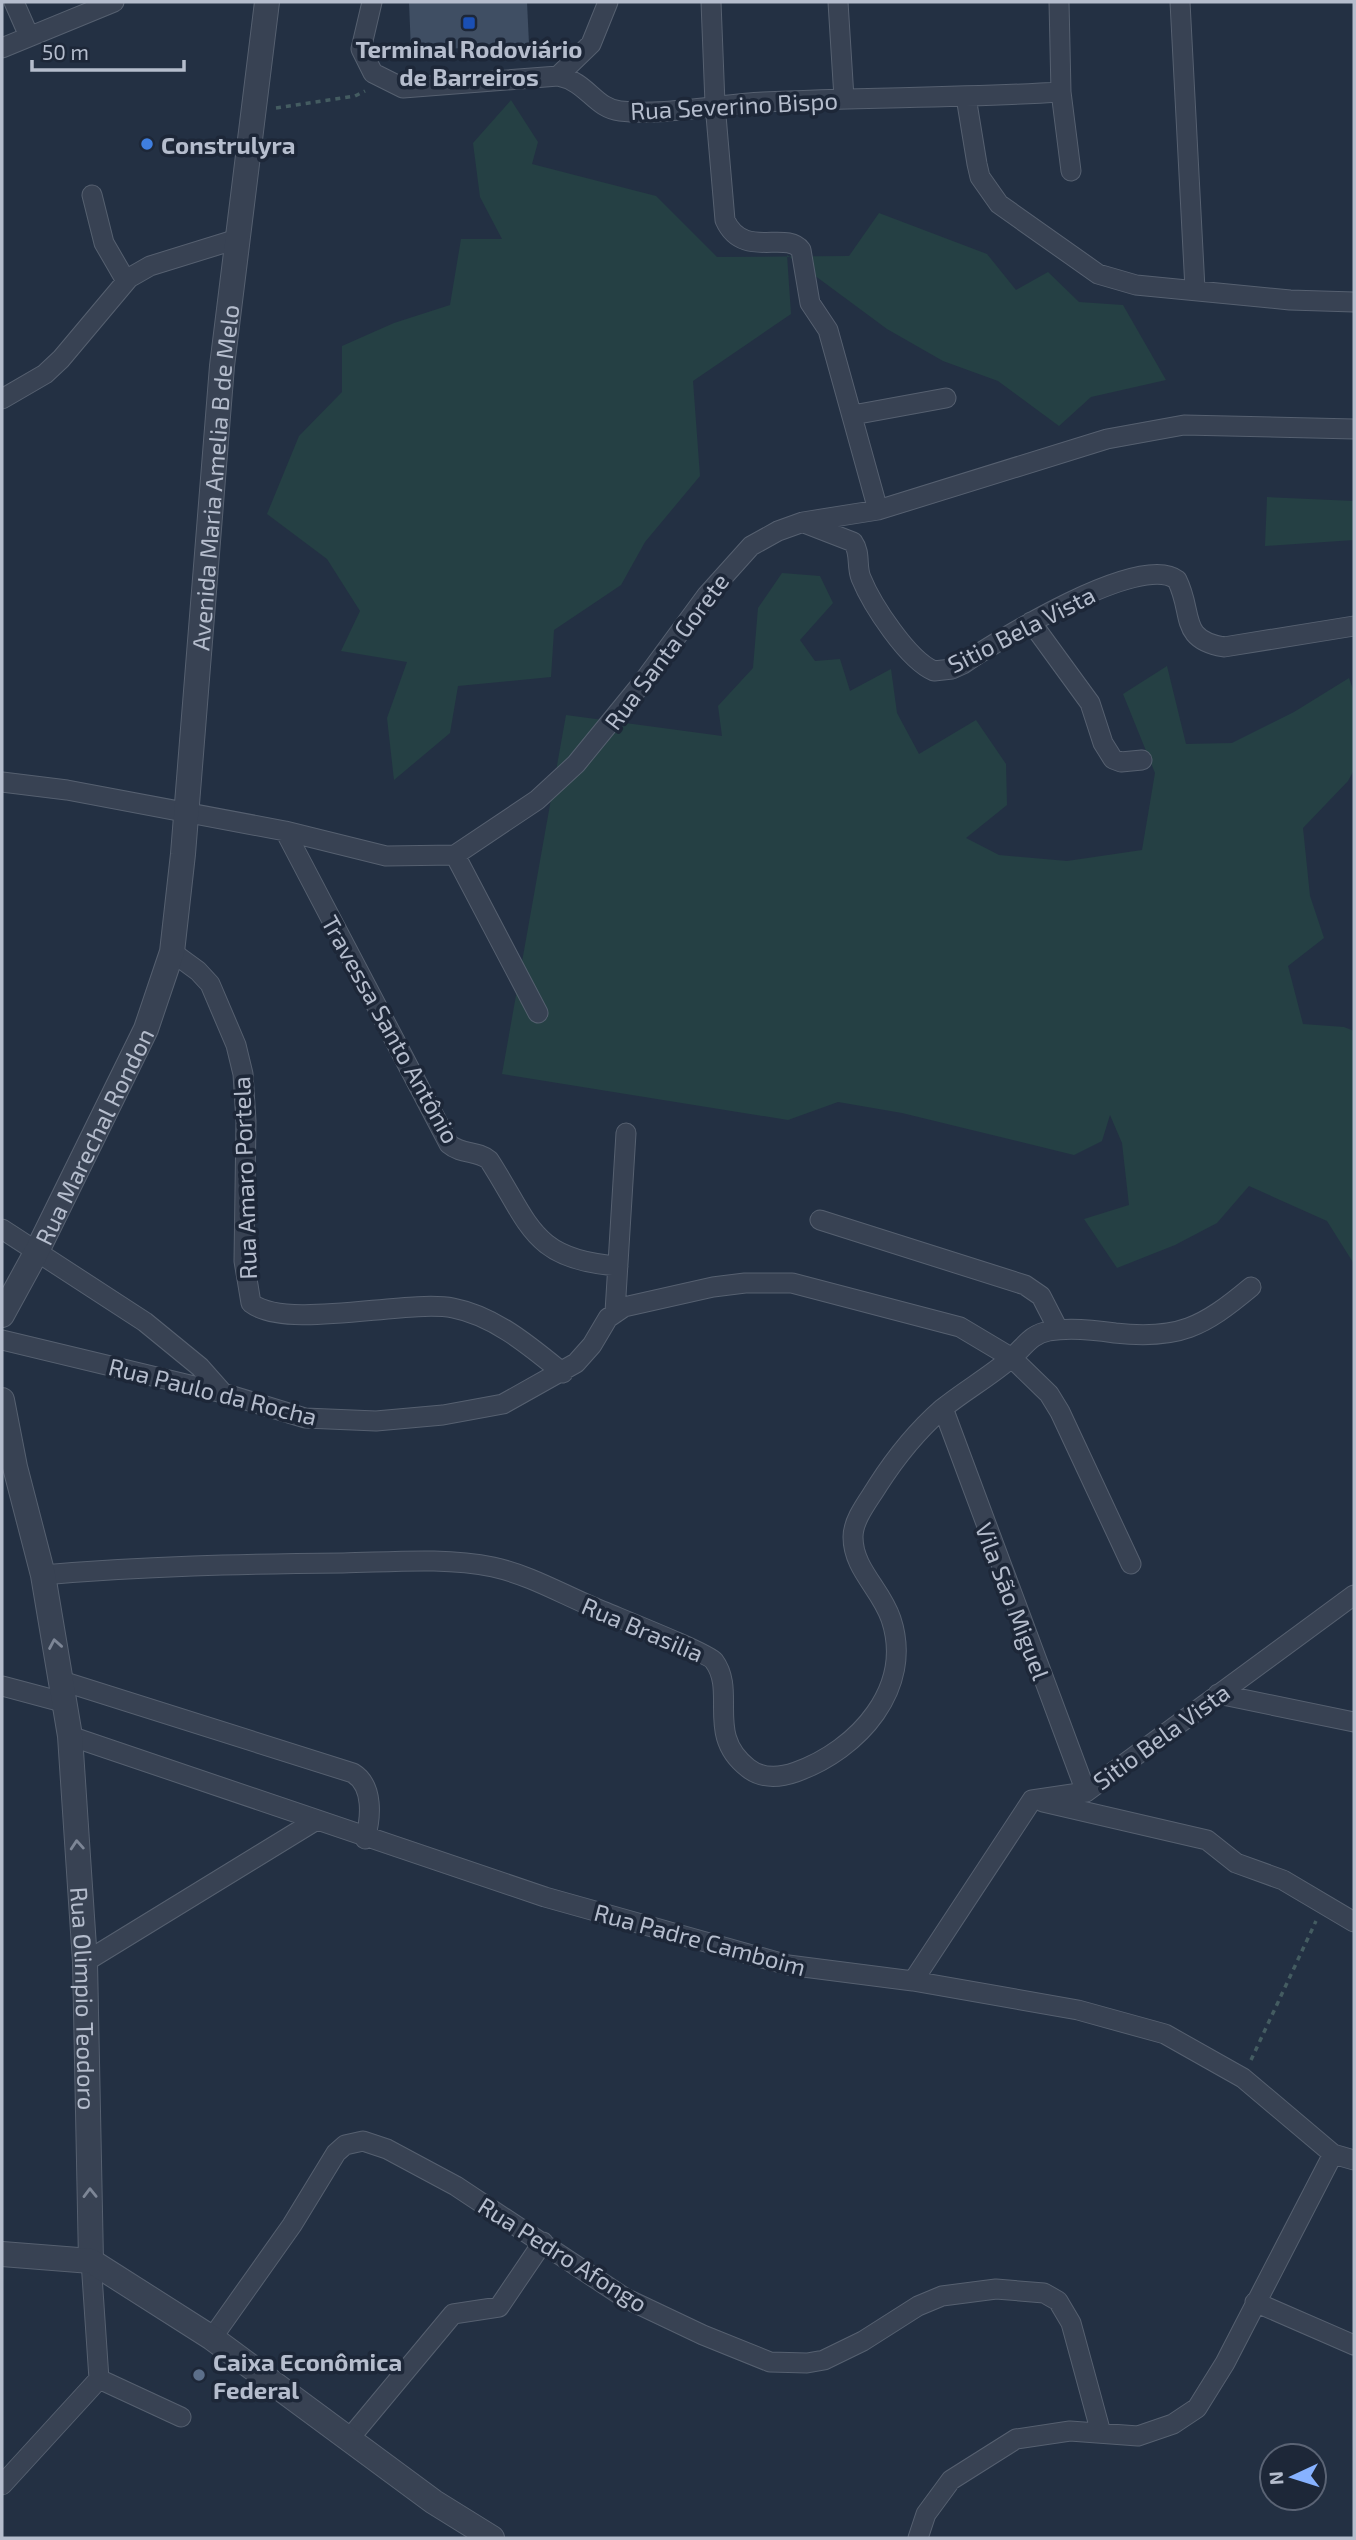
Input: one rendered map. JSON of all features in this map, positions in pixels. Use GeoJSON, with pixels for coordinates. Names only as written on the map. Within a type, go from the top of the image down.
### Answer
{"type":"FeatureCollection","features":[{"type":"Feature","properties":{"kind":"street"},"geometry":{"type":"LineString","coordinates":[[14,2],[29,36]]}},
{"type":"Feature","properties":{"kind":"street"},"geometry":{"type":"LineString","coordinates":[[2,48],[114,2]]}},
{"type":"Feature","properties":{"kind":"street","name":"Avenida Maria Amelia B de Melo"},"geometry":{"type":"LineString","coordinates":[[172,952],[220,380],[267,2]]}},
{"type":"Feature","properties":{"kind":"street"},"geometry":{"type":"LineString","coordinates":[[372,2],[361,49],[367,65],[385,81],[403,88],[558,76],[591,44],[608,2]]}},
{"type":"Feature","properties":{"kind":"street"},"geometry":{"type":"LineString","coordinates":[[711,2],[723,209],[729,227],[738,238],[748,242],[799,247],[810,303],[828,330],[878,510]]}},
{"type":"Feature","properties":{"kind":"street"},"geometry":{"type":"LineString","coordinates":[[838,2],[844,98]]}},
{"type":"Feature","properties":{"kind":"street"},"geometry":{"type":"LineString","coordinates":[[1059,2],[1061,92],[1070,171]]}},
{"type":"Feature","properties":{"kind":"street"},"geometry":{"type":"LineString","coordinates":[[1180,2],[1195,289]]}},
{"type":"Feature","properties":{"kind":"street","name":"Rua Severino Bispo"},"geometry":{"type":"LineString","coordinates":[[558,76],[579,83],[601,104],[618,111],[844,98],[966,97],[1061,92]]}},
{"type":"Feature","properties":{"kind":"street"},"geometry":{"type":"LineString","coordinates":[[966,97],[976,164],[981,177],[999,204],[1098,274],[1136,285],[1290,300],[1354,302]]}},
{"type":"Feature","properties":{"kind":"street"},"geometry":{"type":"LineString","coordinates":[[93,195],[104,243],[126,281]]}},
{"type":"Feature","properties":{"kind":"street"},"geometry":{"type":"LineString","coordinates":[[2,399],[45,374],[61,359],[126,281],[150,266],[237,239]]}},
{"type":"Feature","properties":{"kind":"street"},"geometry":{"type":"LineString","coordinates":[[853,415],[946,398]]}},
{"type":"Feature","properties":{"kind":"street","name":"Rua Santa Gorete"},"geometry":{"type":"LineString","coordinates":[[455,855],[537,800],[576,764],[635,693],[707,595],[751,546],[778,531],[803,522],[878,510],[1072,449],[1163,428],[1184,425],[1354,429]]}},
{"type":"Feature","properties":{"kind":"street","name":"Sitio Bela Vista"},"geometry":{"type":"LineString","coordinates":[[803,522],[853,542],[858,552],[860,577],[867,590],[906,649],[934,671],[952,669],[963,664],[1079,596],[1160,573],[1177,579],[1194,635],[1206,643],[1224,647],[1354,626]]}},
{"type":"Feature","properties":{"kind":"street"},"geometry":{"type":"LineString","coordinates":[[1031,622],[1090,703],[1102,743],[1113,759],[1121,762],[1142,760]]}},
{"type":"Feature","properties":{"kind":"street"},"geometry":{"type":"LineString","coordinates":[[2,782],[67,790],[285,831],[386,856],[455,855],[538,1013]]}},
{"type":"Feature","properties":{"kind":"street","name":"Travessa Santo Antônio"},"geometry":{"type":"LineString","coordinates":[[285,831],[449,1144],[458,1151],[481,1154],[489,1160],[524,1221],[561,1256],[593,1265],[618,1266]]}},
{"type":"Feature","properties":{"kind":"street","name":"Rua Marechal Rondon"},"geometry":{"type":"LineString","coordinates":[[2,1315],[37,1251],[146,1029],[172,952]]}},
{"type":"Feature","properties":{"kind":"street","name":"Rua Amaro Portela"},"geometry":{"type":"LineString","coordinates":[[172,952],[198,971],[210,984],[236,1045],[243,1074],[246,1121],[244,1261],[251,1303],[258,1308],[286,1312],[345,1313],[429,1306],[455,1308],[503,1329],[564,1373]]}},
{"type":"Feature","properties":{"kind":"street"},"geometry":{"type":"LineString","coordinates":[[615,1312],[626,1133]]}},
{"type":"Feature","properties":{"kind":"street"},"geometry":{"type":"LineString","coordinates":[[820,1220],[1025,1284],[1041,1296],[1058,1329],[1161,1336],[1208,1322],[1251,1287]]}},
{"type":"Feature","properties":{"kind":"street"},"geometry":{"type":"LineString","coordinates":[[2,1228],[145,1322],[200,1367],[223,1393]]}},
{"type":"Feature","properties":{"kind":"street"},"geometry":{"type":"LineString","coordinates":[[615,1312],[624,1307],[713,1287],[745,1283],[792,1283],[960,1327],[1012,1358],[1049,1394],[1131,1564]]}},
{"type":"Feature","properties":{"kind":"street","name":"Rua Paulo da Rocha"},"geometry":{"type":"LineString","coordinates":[[2,1340],[223,1393],[305,1418],[376,1421],[443,1415],[503,1404],[564,1373],[584,1356],[615,1312]]}},
{"type":"Feature","properties":{"kind":"street","name":"Rua Brasilia"},"geometry":{"type":"LineString","coordinates":[[43,1575],[157,1565],[376,1562],[452,1563],[488,1566],[521,1574],[653,1634],[706,1653],[713,1659],[719,1673],[726,1739],[736,1756],[751,1770],[768,1778],[795,1773],[827,1757],[871,1721],[887,1697],[896,1664],[891,1619],[860,1567],[853,1542],[853,1530],[903,1449],[943,1408],[1012,1358],[1029,1338],[1058,1329]]}},
{"type":"Feature","properties":{"kind":"street","name":"Rua Olimpio Teodoro"},"geometry":{"type":"LineString","coordinates":[[2,1400],[15,1467],[43,1575],[70,1736],[85,1962],[91,2261]]}},
{"type":"Feature","properties":{"kind":"street","name":"Vila São Miguel"},"geometry":{"type":"LineString","coordinates":[[943,1408],[1086,1792]]}},
{"type":"Feature","properties":{"kind":"street","name":"Sitio Bela Vista"},"geometry":{"type":"LineString","coordinates":[[1032,1800],[1086,1792],[1354,1595]]}},
{"type":"Feature","properties":{"kind":"street"},"geometry":{"type":"LineString","coordinates":[[2,1686],[64,1692],[353,1773],[365,1783],[368,1797],[365,1839]]}},
{"type":"Feature","properties":{"kind":"street"},"geometry":{"type":"LineString","coordinates":[[1218,1694],[1354,1722]]}},
{"type":"Feature","properties":{"kind":"street","name":"Rua Padre Camboim"},"geometry":{"type":"LineString","coordinates":[[70,1736],[365,1839],[545,1897],[788,1965],[913,1981],[1078,2010],[1165,2034],[1243,2078],[1333,2154],[1354,2160]]}},
{"type":"Feature","properties":{"kind":"street"},"geometry":{"type":"LineString","coordinates":[[913,1981],[1032,1800],[1208,1840],[1236,1863],[1283,1880],[1354,1922]]}},
{"type":"Feature","properties":{"kind":"street"},"geometry":{"type":"LineString","coordinates":[[85,1962],[314,1821]]}},
{"type":"Feature","properties":{"kind":"street","name":"Rua Pedro Afongo"},"geometry":{"type":"LineString","coordinates":[[212,2338],[292,2225],[336,2153],[345,2145],[363,2141],[387,2149],[456,2186],[625,2298],[703,2335],[770,2362],[807,2363],[824,2360],[863,2341],[918,2306],[942,2296],[996,2289],[1044,2293],[1058,2301],[1071,2323],[1101,2434]]}},
{"type":"Feature","properties":{"kind":"street"},"geometry":{"type":"LineString","coordinates":[[918,2538],[926,2514],[951,2480],[1016,2439],[1041,2433],[1138,2436],[1173,2424],[1191,2413],[1210,2389],[1333,2154]]}},
{"type":"Feature","properties":{"kind":"street"},"geometry":{"type":"LineString","coordinates":[[349,2439],[453,2314],[499,2306],[543,2242]]}},
{"type":"Feature","properties":{"kind":"street"},"geometry":{"type":"LineString","coordinates":[[2,2254],[91,2261],[212,2338],[434,2502],[492,2538]]}},
{"type":"Feature","properties":{"kind":"street"},"geometry":{"type":"LineString","coordinates":[[2,2485],[99,2379],[91,2261]]}},
{"type":"Feature","properties":{"kind":"street"},"geometry":{"type":"LineString","coordinates":[[1255,2302],[1354,2346]]}},
{"type":"Feature","properties":{"kind":"street"},"geometry":{"type":"LineString","coordinates":[[99,2379],[181,2417]]}},
{"type":"Feature","properties":{"kind":"path"},"geometry":{"type":"LineString","coordinates":[[253,111],[355,96],[385,81]]}},
{"type":"Feature","properties":{"kind":"path"},"geometry":{"type":"LineString","coordinates":[[1243,2078],[1324,1903]]}},
{"type":"Feature","properties":{"kind":"green space"},"geometry":{"type":"Polygon","coordinates":[[[511,100],[538,142],[532,164],[656,196],[717,257],[787,256],[791,314],[693,381],[700,476],[645,542],[621,585],[554,630],[551,677],[458,686],[450,733],[394,780],[387,718],[407,662],[341,651],[360,611],[327,559],[267,514],[299,436],[342,392],[342,346],[394,323],[450,305],[461,239],[502,239],[480,197],[473,143],[511,100]]]}},
{"type":"Feature","properties":{"kind":"green space"},"geometry":{"type":"Polygon","coordinates":[[[879,213],[987,254],[1016,290],[1048,272],[1079,302],[1123,305],[1166,380],[1091,397],[1059,426],[998,381],[943,361],[887,329],[789,256],[849,256],[879,213]]]}},
{"type":"Feature","properties":{"kind":"green space"},"geometry":{"type":"Polygon","coordinates":[[[1267,497],[1354,501],[1354,540],[1265,546],[1267,497]]]}},
{"type":"Feature","properties":{"kind":"green space"},"geometry":{"type":"Polygon","coordinates":[[[782,573],[820,576],[833,603],[800,640],[815,661],[840,659],[850,691],[891,669],[897,713],[919,754],[976,720],[1006,764],[1007,805],[966,838],[999,855],[1067,861],[1142,850],[1155,773],[1123,694],[1167,666],[1186,744],[1232,743],[1294,712],[1349,678],[1354,692],[1354,770],[1348,781],[1303,828],[1310,896],[1324,938],[1288,966],[1303,1024],[1344,1027],[1354,1031],[1354,1264],[1327,1221],[1249,1186],[1217,1223],[1175,1245],[1117,1268],[1084,1219],[1129,1205],[1122,1143],[1110,1115],[1102,1141],[1074,1155],[902,1113],[838,1102],[788,1120],[502,1074],[566,715],[722,736],[718,706],[753,668],[758,608],[782,573]]]}},
{"type":"Feature","properties":{"kind":"building","name":"Terminal Rodoviário de Barreiros"},"geometry":{"type":"Polygon","coordinates":[[[409,2],[527,2],[529,44],[411,51],[409,2]]]}},
{"type":"Feature","properties":{"kind":"place","name":"Terminal Rodoviário de Barreiros"},"geometry":{"type":"Point","coordinates":[469,23]}},
{"type":"Feature","properties":{"kind":"place","name":"Construlyra"},"geometry":{"type":"Point","coordinates":[147,144]}},
{"type":"Feature","properties":{"kind":"place","name":"Caixa Econômica Federal"},"geometry":{"type":"Point","coordinates":[199,2375]}}]}
